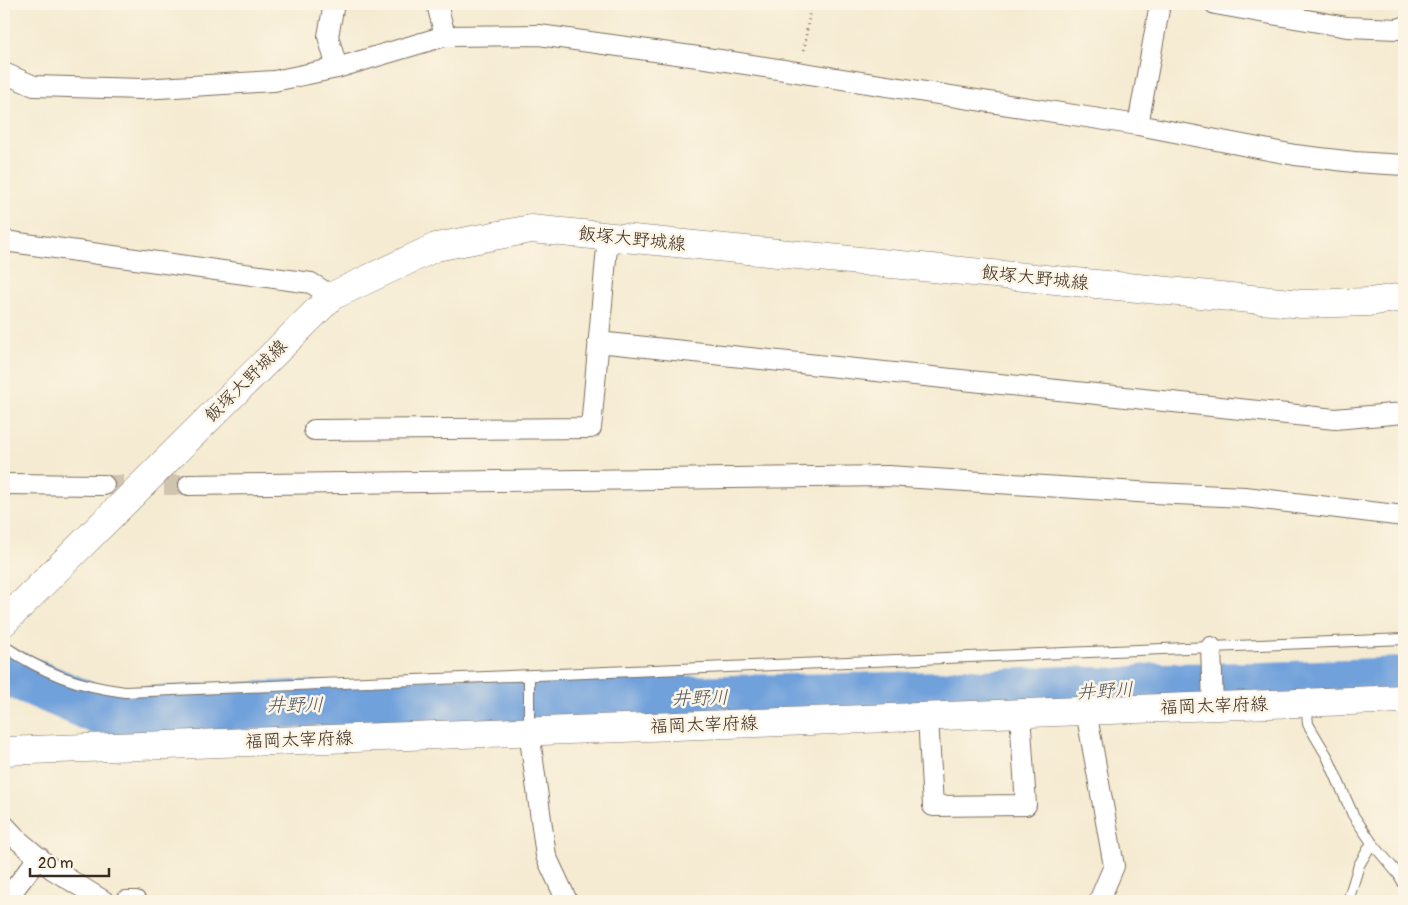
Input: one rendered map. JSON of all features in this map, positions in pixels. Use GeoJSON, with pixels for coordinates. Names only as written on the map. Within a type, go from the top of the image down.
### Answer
{"type":"FeatureCollection","features":[{"type":"Feature","properties":{"kind":"main road","name":"飯塚大野城線"},"geometry":{"type":"LineString","coordinates":[[4,622],[332,296],[436,247],[531,229],[1302,304],[1370,302],[1404,296]]}},
{"type":"Feature","properties":{"kind":"main road","name":"福岡太宰府線"},"geometry":{"type":"LineString","coordinates":[[4,752],[529,723],[928,717],[1086,711],[1213,701],[1306,703],[1404,699]]}},
{"type":"Feature","properties":{"kind":"street"},"geometry":{"type":"LineString","coordinates":[[334,4],[328,36],[337,68]]}},
{"type":"Feature","properties":{"kind":"street"},"geometry":{"type":"LineString","coordinates":[[437,4],[445,36]]}},
{"type":"Feature","properties":{"kind":"street"},"geometry":{"type":"LineString","coordinates":[[1138,125],[1160,4]]}},
{"type":"Feature","properties":{"kind":"street"},"geometry":{"type":"LineString","coordinates":[[1215,4],[1255,8],[1347,27],[1398,29],[1404,27]]}},
{"type":"Feature","properties":{"kind":"street"},"geometry":{"type":"LineString","coordinates":[[4,73],[34,86],[142,89],[274,82],[337,68],[445,36],[539,35],[800,72],[1138,125],[1295,155],[1354,162],[1404,165]]}},
{"type":"Feature","properties":{"kind":"street"},"geometry":{"type":"LineString","coordinates":[[314,430],[591,428],[608,236]]}},
{"type":"Feature","properties":{"kind":"street"},"geometry":{"type":"LineString","coordinates":[[4,241],[311,284],[332,296]]}},
{"type":"Feature","properties":{"kind":"street"},"geometry":{"type":"LineString","coordinates":[[598,342],[1335,419],[1404,413]]}},
{"type":"Feature","properties":{"kind":"street"},"geometry":{"type":"LineString","coordinates":[[189,485],[888,476],[1244,497],[1404,516]]}},
{"type":"Feature","properties":{"kind":"street"},"geometry":{"type":"LineString","coordinates":[[4,484],[104,484]]}},
{"type":"Feature","properties":{"kind":"street"},"geometry":{"type":"LineString","coordinates":[[1211,647],[1213,701]]}},
{"type":"Feature","properties":{"kind":"street"},"geometry":{"type":"LineString","coordinates":[[1086,711],[1114,866],[1099,901]]}},
{"type":"Feature","properties":{"kind":"street"},"geometry":{"type":"LineString","coordinates":[[928,717],[933,806],[1026,805],[1020,714]]}},
{"type":"Feature","properties":{"kind":"street"},"geometry":{"type":"LineString","coordinates":[[529,723],[546,856],[567,901]]}},
{"type":"Feature","properties":{"kind":"street"},"geometry":{"type":"LineString","coordinates":[[4,824],[52,869],[104,901]]}},
{"type":"Feature","properties":{"kind":"street"},"geometry":{"type":"LineString","coordinates":[[5,901],[39,857]]}},
{"type":"Feature","properties":{"kind":"street"},"geometry":{"type":"LineString","coordinates":[[126,901],[136,901]]}},
{"type":"Feature","properties":{"kind":"lane"},"geometry":{"type":"LineString","coordinates":[[4,646],[53,675],[86,686],[125,692],[1404,639]]}},
{"type":"Feature","properties":{"kind":"lane"},"geometry":{"type":"LineString","coordinates":[[529,676],[529,723]]}},
{"type":"Feature","properties":{"kind":"lane"},"geometry":{"type":"LineString","coordinates":[[1306,703],[1308,724],[1327,756],[1353,814],[1372,843],[1400,875],[1404,884]]}},
{"type":"Feature","properties":{"kind":"lane"},"geometry":{"type":"LineString","coordinates":[[1348,901],[1359,865],[1372,843]]}},
{"type":"Feature","properties":{"kind":"path"},"geometry":{"type":"LineString","coordinates":[[800,72],[811,4]]}},
{"type":"Feature","properties":{"kind":"waterway","name":"井野川"},"geometry":{"type":"LineString","coordinates":[[4,670],[102,712],[295,704],[376,706],[471,701],[676,700],[947,695],[964,692],[981,694],[1065,690],[1118,692],[1155,687],[1262,686],[1404,681]]}},
{"type":"Feature","properties":{"kind":"tunnel"},"geometry":{"type":"LineString","coordinates":[[104,485],[189,485]]}}]}
